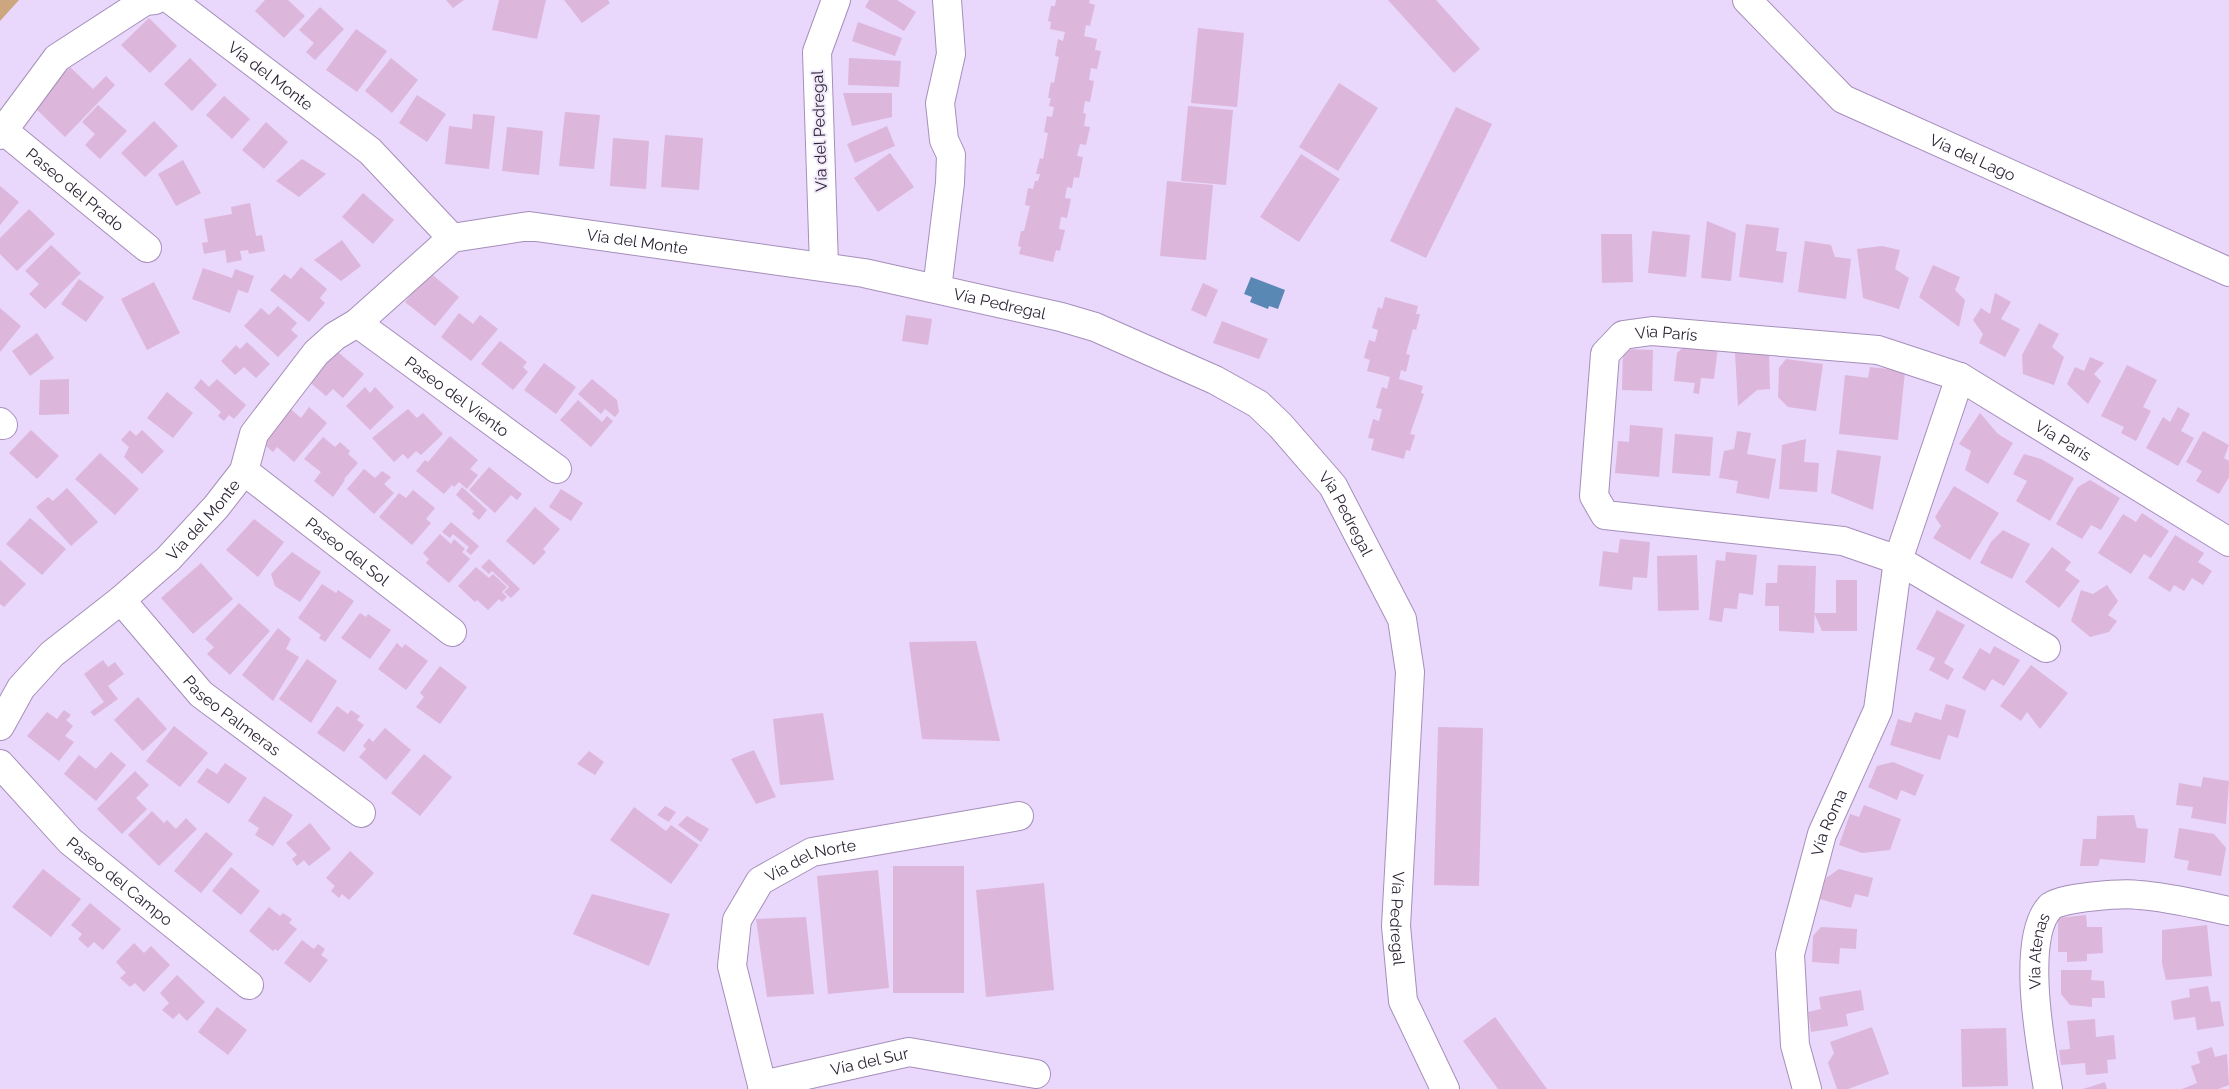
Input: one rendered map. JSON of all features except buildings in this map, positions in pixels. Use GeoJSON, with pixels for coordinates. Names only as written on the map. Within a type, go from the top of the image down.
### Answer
{"type":"FeatureCollection","features":[{"type":"Feature","properties":{"kind":"street"},"geometry":{"type":"LineString","coordinates":[[2,133],[57,58],[145,1],[155,0]]}},
{"type":"Feature","properties":{"kind":"street","name":"Vía del Monte"},"geometry":{"type":"LineString","coordinates":[[171,0],[370,152],[452,238]]}},
{"type":"Feature","properties":{"kind":"street","name":"Vía del Pedregal"},"geometry":{"type":"LineString","coordinates":[[824,266],[817,52],[836,0]]}},
{"type":"Feature","properties":{"kind":"street"},"geometry":{"type":"LineString","coordinates":[[937,289],[951,165],[951,156],[944,140],[940,104],[951,54],[947,0]]}},
{"type":"Feature","properties":{"kind":"street","name":"Vía del Lago"},"geometry":{"type":"LineString","coordinates":[[1746,0],[1843,99],[2229,272]]}},
{"type":"Feature","properties":{"kind":"street","name":"Paseo del Prado"},"geometry":{"type":"LineString","coordinates":[[2,133],[147,248]]}},
{"type":"Feature","properties":{"kind":"street","name":"Vía del Monte"},"geometry":{"type":"LineString","coordinates":[[0,726],[22,688],[52,654],[168,560],[216,507],[244,471],[254,434],[316,353],[335,336],[357,324],[452,238],[529,226],[824,266]]}},
{"type":"Feature","properties":{"kind":"street","name":"Vía Pedregal"},"geometry":{"type":"LineString","coordinates":[[824,266],[1062,317],[1095,327],[1215,380],[1258,404],[1333,486],[1402,620],[1410,672],[1396,926],[1403,1001],[1445,1089]]}},
{"type":"Feature","properties":{"kind":"street","name":"Paseo del Viento"},"geometry":{"type":"LineString","coordinates":[[357,324],[557,469]]}},
{"type":"Feature","properties":{"kind":"street","name":"Vía París"},"geometry":{"type":"LineString","coordinates":[[2046,648],[1898,560],[1844,541],[1605,515],[1594,496],[1605,354],[1623,335],[1652,331],[1878,350],[1960,377],[2229,542]]}},
{"type":"Feature","properties":{"kind":"street","name":"Vía Roma"},"geometry":{"type":"LineString","coordinates":[[1807,1089],[1794,1045],[1790,954],[1822,834],[1878,710],[1898,560],[1960,377]]}},
{"type":"Feature","properties":{"kind":"street","name":"Paseo del Sol"},"geometry":{"type":"LineString","coordinates":[[244,471],[452,632]]}},
{"type":"Feature","properties":{"kind":"street","name":"Paseo Palmeras"},"geometry":{"type":"LineString","coordinates":[[121,600],[201,694],[361,813]]}},
{"type":"Feature","properties":{"kind":"street","name":"Paseo del Campo"},"geometry":{"type":"LineString","coordinates":[[0,764],[70,841],[249,985]]}},
{"type":"Feature","properties":{"kind":"street","name":"Vía del Norte"},"geometry":{"type":"LineString","coordinates":[[763,1087],[732,966],[737,920],[760,881],[812,852],[1020,816]]}},
{"type":"Feature","properties":{"kind":"street","name":"Vía Atenas"},"geometry":{"type":"LineString","coordinates":[[2048,1089],[2041,1050],[2033,969],[2040,927],[2051,907],[2066,900],[2138,894],[2229,911]]}},
{"type":"Feature","properties":{"kind":"street","name":"Vía del Sur"},"geometry":{"type":"LineString","coordinates":[[763,1087],[909,1052],[1036,1074]]}},
{"type":"Feature","properties":{"kind":"shaded area"},"geometry":{"type":"Polygon","coordinates":[[[0,0],[19,0],[0,21],[0,0]]]}},
{"type":"Feature","properties":{"kind":"water"},"geometry":{"type":"Polygon","coordinates":[[[1251,277],[1285,290],[1278,309],[1269,306],[1268,309],[1250,302],[1252,297],[1244,294],[1251,277]]]}}]}
